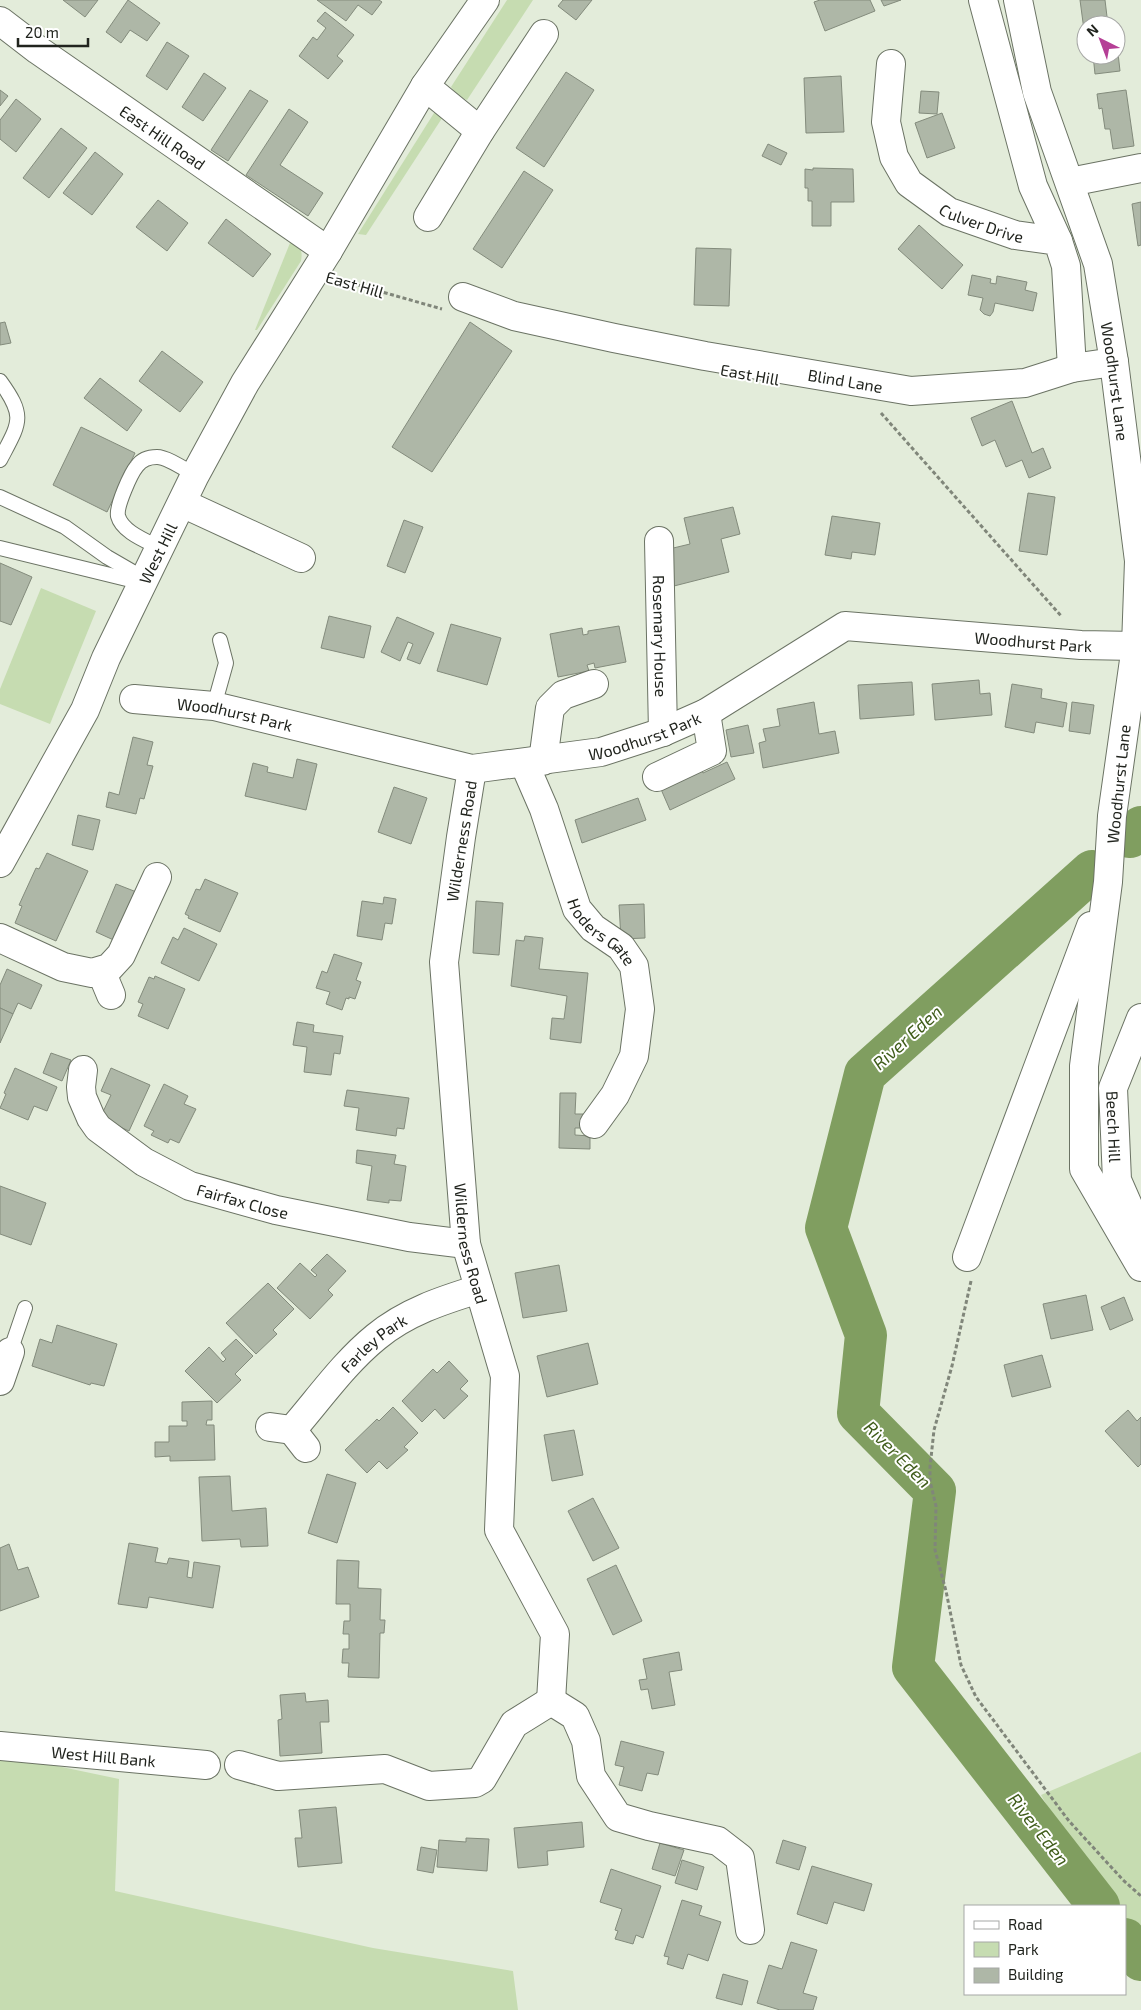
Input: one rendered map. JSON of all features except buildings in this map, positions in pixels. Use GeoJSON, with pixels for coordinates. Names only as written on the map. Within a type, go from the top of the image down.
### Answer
{"type":"FeatureCollection","features":[{"type":"Feature","properties":{"kind":"street","name":"East Hill"},"geometry":{"type":"LineString","coordinates":[[321,262],[425,86],[485,0]]}},
{"type":"Feature","properties":{"kind":"street"},"geometry":{"type":"LineString","coordinates":[[983,0],[1033,186],[1058,241],[1066,266],[1072,368]]}},
{"type":"Feature","properties":{"kind":"street","name":"Woodhurst Lane"},"geometry":{"type":"LineString","coordinates":[[1018,0],[1037,92],[1098,264],[1114,362],[1139,561],[1136,646],[1112,816],[1112,843],[1108,882],[1084,1066],[1084,1168],[1141,1267]]}},
{"type":"Feature","properties":{"kind":"street","name":"East Hill Road"},"geometry":{"type":"LineString","coordinates":[[0,21],[321,262]]}},
{"type":"Feature","properties":{"kind":"street"},"geometry":{"type":"LineString","coordinates":[[428,217],[480,130],[544,34]]}},
{"type":"Feature","properties":{"kind":"street","name":"Culver Drive"},"geometry":{"type":"LineString","coordinates":[[891,64],[886,122],[894,157],[909,183],[949,212],[1015,236],[1058,241]]}},
{"type":"Feature","properties":{"kind":"street"},"geometry":{"type":"LineString","coordinates":[[425,86],[480,130]]}},
{"type":"Feature","properties":{"kind":"street"},"geometry":{"type":"LineString","coordinates":[[1070,182],[1141,168]]}},
{"type":"Feature","properties":{"kind":"street","name":"West Hill"},"geometry":{"type":"LineString","coordinates":[[0,863],[85,710],[106,658],[195,475],[246,384],[321,262]]}},
{"type":"Feature","properties":{"kind":"street","name":"Blind Lane"},"geometry":{"type":"LineString","coordinates":[[454,303],[714,358],[911,391],[1025,383],[1072,368],[1114,362]]}},
{"type":"Feature","properties":{"kind":"street"},"geometry":{"type":"LineString","coordinates":[[182,503],[301,558]]}},
{"type":"Feature","properties":{"kind":"street","name":"Rosemary House"},"geometry":{"type":"LineString","coordinates":[[659,541],[664,732]]}},
{"type":"Feature","properties":{"kind":"street","name":"Woodhurst Park"},"geometry":{"type":"LineString","coordinates":[[134,699],[214,706],[472,769],[601,752],[664,732],[706,713],[845,626],[1081,645],[1136,646]]}},
{"type":"Feature","properties":{"kind":"street"},"geometry":{"type":"LineString","coordinates":[[534,762],[550,708],[563,695],[594,684]]}},
{"type":"Feature","properties":{"kind":"street"},"geometry":{"type":"LineString","coordinates":[[657,777],[712,751],[706,713]]}},
{"type":"Feature","properties":{"kind":"street","name":"Hoders Gate"},"geometry":{"type":"LineString","coordinates":[[534,762],[544,809],[577,909],[593,928],[621,947],[634,966],[640,1009],[634,1056],[615,1095],[594,1124]]}},
{"type":"Feature","properties":{"kind":"street","name":"Wilderness Road"},"geometry":{"type":"LineString","coordinates":[[472,769],[444,962],[466,1244],[505,1376],[499,1530],[556,1634],[551,1701]]}},
{"type":"Feature","properties":{"kind":"street"},"geometry":{"type":"LineString","coordinates":[[0,938],[63,967],[92,973],[106,983],[109,968],[120,956],[156,877]]}},
{"type":"Feature","properties":{"kind":"street"},"geometry":{"type":"LineString","coordinates":[[971,1265],[1108,882]]}},
{"type":"Feature","properties":{"kind":"street","name":"Beech Hill"},"geometry":{"type":"LineString","coordinates":[[1141,1018],[1113,1088],[1117,1180],[1141,1235]]}},
{"type":"Feature","properties":{"kind":"street","name":"Fairfax Close"},"geometry":{"type":"LineString","coordinates":[[83,1070],[82,1097],[91,1118],[98,1128],[144,1162],[190,1186],[276,1210],[409,1237],[466,1244]]}},
{"type":"Feature","properties":{"kind":"street","name":"Farley Park"},"geometry":{"type":"LineString","coordinates":[[289,1435],[338,1375],[378,1335],[410,1315],[440,1301],[480,1289]]}},
{"type":"Feature","properties":{"kind":"street"},"geometry":{"type":"LineString","coordinates":[[0,1381],[10,1352]]}},
{"type":"Feature","properties":{"kind":"street"},"geometry":{"type":"LineString","coordinates":[[239,1765],[278,1776],[385,1769],[429,1786],[475,1783],[482,1779],[514,1724],[551,1701],[575,1716],[586,1741],[591,1776],[618,1817],[649,1826],[718,1841],[740,1858],[750,1930]]}},
{"type":"Feature","properties":{"kind":"street","name":"West Hill Bank"},"geometry":{"type":"LineString","coordinates":[[0,1746],[206,1765]]}},
{"type":"Feature","properties":{"kind":"lane"},"geometry":{"type":"LineString","coordinates":[[0,380],[17,408],[18,416],[16,427],[0,460]]}},
{"type":"Feature","properties":{"kind":"lane"},"geometry":{"type":"LineString","coordinates":[[160,548],[123,526],[118,515],[120,500],[137,466],[146,458],[159,456],[195,475]]}},
{"type":"Feature","properties":{"kind":"lane"},"geometry":{"type":"LineString","coordinates":[[0,497],[65,527],[144,581]]}},
{"type":"Feature","properties":{"kind":"lane"},"geometry":{"type":"LineString","coordinates":[[0,548],[144,581]]}},
{"type":"Feature","properties":{"kind":"lane"},"geometry":{"type":"LineString","coordinates":[[214,706],[226,663],[220,640]]}},
{"type":"Feature","properties":{"kind":"lane"},"geometry":{"type":"LineString","coordinates":[[10,1352],[25,1308]]}},
{"type":"Feature","properties":{"kind":"path","name":"East Hill"},"geometry":{"type":"LineString","coordinates":[[321,262],[454,303]]}},
{"type":"Feature","properties":{"kind":"path"},"geometry":{"type":"LineString","coordinates":[[880,412],[1066,621],[1081,645]]}},
{"type":"Feature","properties":{"kind":"path"},"geometry":{"type":"LineString","coordinates":[[971,1265],[952,1366],[934,1430],[930,1467],[932,1495],[936,1506],[935,1550],[946,1591],[961,1666],[976,1697],[1069,1821],[1123,1880],[1141,1896]]}},
{"type":"Feature","properties":{"kind":"green space"},"geometry":{"type":"Polygon","coordinates":[[[507,0],[533,0],[467,100],[458,96],[451,87],[507,0]]]}},
{"type":"Feature","properties":{"kind":"green space"},"geometry":{"type":"Polygon","coordinates":[[[446,112],[366,235],[358,234],[434,113],[446,112]]]}},
{"type":"Feature","properties":{"kind":"green space"},"geometry":{"type":"Polygon","coordinates":[[[292,238],[300,248],[302,254],[301,261],[257,330],[255,330],[292,238]]]}},
{"type":"Feature","properties":{"kind":"green space"},"geometry":{"type":"Polygon","coordinates":[[[41,588],[96,611],[50,724],[0,704],[0,689],[41,588]]]}},
{"type":"Feature","properties":{"kind":"green space"},"geometry":{"type":"Polygon","coordinates":[[[1141,1752],[1141,1975],[1126,1948],[1126,1905],[1102,1905],[1041,1795],[1141,1752]]]}},
{"type":"Feature","properties":{"kind":"green space"},"geometry":{"type":"Polygon","coordinates":[[[0,1754],[119,1779],[115,1891],[373,1948],[513,1971],[518,2010],[0,2010],[0,1754]]]}},
{"type":"Feature","properties":{"kind":"waterway","name":"River Eden"},"geometry":{"type":"LineString","coordinates":[[1130,837],[1141,827]]}},
{"type":"Feature","properties":{"kind":"waterway","name":"River Eden"},"geometry":{"type":"LineString","coordinates":[[1092,871],[865,1074],[826,1228],[866,1335],[858,1413],[935,1491],[913,1667],[1098,1905]]}},
{"type":"Feature","properties":{"kind":"waterway","name":"River Eden"},"geometry":{"type":"LineString","coordinates":[[1126,1940],[1141,1960]]}}]}
